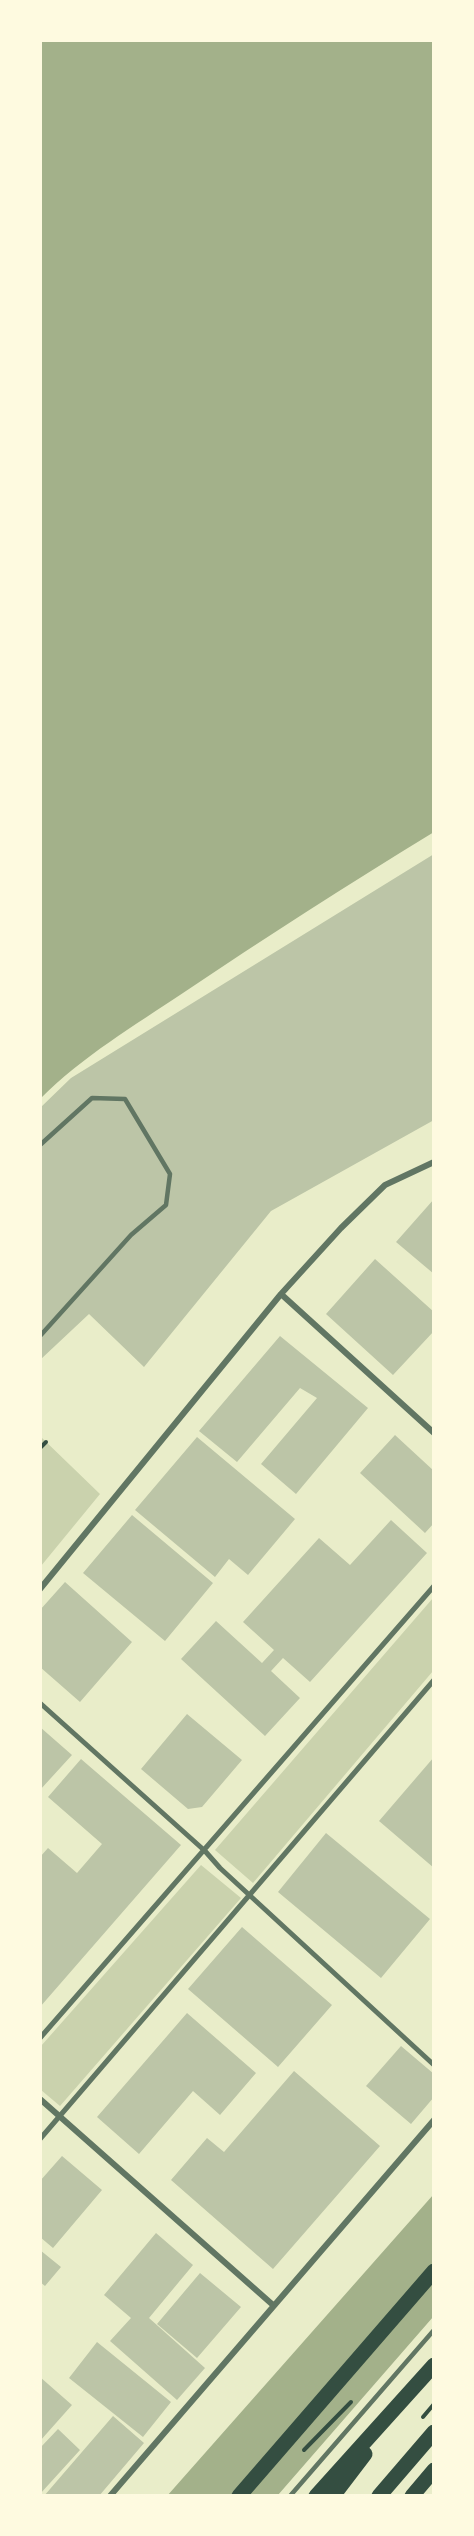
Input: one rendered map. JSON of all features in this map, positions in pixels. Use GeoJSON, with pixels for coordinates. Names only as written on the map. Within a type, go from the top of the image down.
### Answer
{"type":"FeatureCollection","features":[{"type":"Feature","properties":{"kind":"main road"},"geometry":{"type":"LineString","coordinates":[[239,2496],[434,2271]]}},
{"type":"Feature","properties":{"kind":"main road"},"geometry":{"type":"LineString","coordinates":[[316,2496],[434,2366]]}},
{"type":"Feature","properties":{"kind":"main road"},"geometry":{"type":"LineString","coordinates":[[333,2496],[434,2366]]}},
{"type":"Feature","properties":{"kind":"main road"},"geometry":{"type":"LineString","coordinates":[[379,2496],[434,2432]]}},
{"type":"Feature","properties":{"kind":"main road"},"geometry":{"type":"LineString","coordinates":[[412,2496],[434,2470]]}},
{"type":"Feature","properties":{"kind":"street"},"geometry":{"type":"LineString","coordinates":[[40,1589],[280,1294],[385,1185],[434,1162]]}},
{"type":"Feature","properties":{"kind":"street"},"geometry":{"type":"LineString","coordinates":[[280,1294],[434,1433]]}},
{"type":"Feature","properties":{"kind":"street"},"geometry":{"type":"LineString","coordinates":[[40,2038],[434,1586]]}},
{"type":"Feature","properties":{"kind":"street"},"geometry":{"type":"LineString","coordinates":[[40,2139],[434,1680]]}},
{"type":"Feature","properties":{"kind":"street"},"geometry":{"type":"LineString","coordinates":[[40,1703],[205,1851],[249,1895],[434,2065]]}},
{"type":"Feature","properties":{"kind":"street"},"geometry":{"type":"LineString","coordinates":[[40,2099],[273,2305]]}},
{"type":"Feature","properties":{"kind":"street"},"geometry":{"type":"LineString","coordinates":[[110,2496],[434,2120]]}},
{"type":"Feature","properties":{"kind":"lane"},"geometry":{"type":"LineString","coordinates":[[40,1145],[92,1098],[125,1099],[170,1174],[166,1205],[130,1235],[40,1336]]}},
{"type":"Feature","properties":{"kind":"lane"},"geometry":{"type":"LineString","coordinates":[[290,2496],[434,2330]]}},
{"type":"Feature","properties":{"kind":"path"},"geometry":{"type":"LineString","coordinates":[[40,1448],[46,1442]]}},
{"type":"Feature","properties":{"kind":"path"},"geometry":{"type":"LineString","coordinates":[[304,2450],[351,2402]]}},
{"type":"Feature","properties":{"kind":"shaded area"},"geometry":{"type":"Polygon","coordinates":[[[41,40],[433,41],[434,832],[276,931],[128,1029],[91,1055],[41,1098],[41,40]]]}},
{"type":"Feature","properties":{"kind":"shaded area"},"geometry":{"type":"Polygon","coordinates":[[[41,1437],[100,1494],[41,1566],[41,1437]]]}},
{"type":"Feature","properties":{"kind":"shaded area"},"geometry":{"type":"Polygon","coordinates":[[[433,1598],[433,1671],[253,1883],[215,1850],[433,1598]]]}},
{"type":"Feature","properties":{"kind":"shaded area"},"geometry":{"type":"Polygon","coordinates":[[[201,1865],[241,1898],[60,2106],[41,2090],[41,2046],[201,1865]]]}},
{"type":"Feature","properties":{"kind":"shaded area"},"geometry":{"type":"Polygon","coordinates":[[[433,2195],[433,2317],[278,2495],[167,2496],[433,2195]]]}},
{"type":"Feature","properties":{"kind":"building"},"geometry":{"type":"Polygon","coordinates":[[[434,854],[434,1120],[271,1211],[144,1367],[89,1314],[40,1360],[40,1108],[71,1078],[434,854]]]}},
{"type":"Feature","properties":{"kind":"building"},"geometry":{"type":"Polygon","coordinates":[[[434,1199],[434,1274],[396,1242],[434,1199]]]}},
{"type":"Feature","properties":{"kind":"building"},"geometry":{"type":"Polygon","coordinates":[[[375,1259],[434,1312],[434,1331],[393,1375],[326,1314],[375,1259]]]}},
{"type":"Feature","properties":{"kind":"building"},"geometry":{"type":"Polygon","coordinates":[[[280,1336],[368,1408],[296,1494],[261,1464],[317,1398],[300,1388],[237,1462],[199,1431],[280,1336]]]}},
{"type":"Feature","properties":{"kind":"building"},"geometry":{"type":"Polygon","coordinates":[[[395,1435],[434,1471],[434,1523],[425,1533],[360,1473],[395,1435]]]}},
{"type":"Feature","properties":{"kind":"building"},"geometry":{"type":"Polygon","coordinates":[[[197,1437],[295,1519],[248,1575],[229,1559],[215,1577],[135,1510],[197,1437]]]}},
{"type":"Feature","properties":{"kind":"building"},"geometry":{"type":"Polygon","coordinates":[[[132,1515],[213,1583],[165,1641],[83,1573],[132,1515]]]}},
{"type":"Feature","properties":{"kind":"building"},"geometry":{"type":"Polygon","coordinates":[[[391,1520],[427,1553],[310,1682],[283,1658],[271,1671],[300,1698],[265,1736],[181,1659],[216,1621],[262,1663],[274,1650],[243,1622],[319,1538],[350,1565],[391,1520]]]}},
{"type":"Feature","properties":{"kind":"building"},"geometry":{"type":"Polygon","coordinates":[[[65,1582],[132,1642],[80,1702],[40,1667],[40,1610],[65,1582]]]}},
{"type":"Feature","properties":{"kind":"building"},"geometry":{"type":"Polygon","coordinates":[[[187,1714],[242,1760],[202,1807],[188,1809],[141,1769],[187,1714]]]}},
{"type":"Feature","properties":{"kind":"building"},"geometry":{"type":"Polygon","coordinates":[[[40,1727],[72,1755],[40,1790],[40,1727]]]}},
{"type":"Feature","properties":{"kind":"building"},"geometry":{"type":"Polygon","coordinates":[[[434,1757],[434,1868],[379,1821],[434,1757]]]}},
{"type":"Feature","properties":{"kind":"building"},"geometry":{"type":"Polygon","coordinates":[[[81,1759],[181,1845],[40,2007],[40,1857],[48,1848],[77,1873],[102,1844],[48,1797],[81,1759]]]}},
{"type":"Feature","properties":{"kind":"building"},"geometry":{"type":"Polygon","coordinates":[[[326,1833],[430,1919],[381,1978],[278,1892],[326,1833]]]}},
{"type":"Feature","properties":{"kind":"building"},"geometry":{"type":"Polygon","coordinates":[[[242,1927],[332,2005],[278,2067],[188,1989],[242,1927]]]}},
{"type":"Feature","properties":{"kind":"building"},"geometry":{"type":"Polygon","coordinates":[[[187,2013],[256,2073],[220,2115],[193,2091],[139,2154],[97,2117],[187,2013]]]}},
{"type":"Feature","properties":{"kind":"building"},"geometry":{"type":"Polygon","coordinates":[[[401,2046],[434,2074],[434,2097],[411,2124],[366,2086],[401,2046]]]}},
{"type":"Feature","properties":{"kind":"building"},"geometry":{"type":"Polygon","coordinates":[[[294,2071],[380,2146],[273,2269],[171,2180],[207,2138],[224,2152],[294,2071]]]}},
{"type":"Feature","properties":{"kind":"building"},"geometry":{"type":"Polygon","coordinates":[[[62,2156],[102,2190],[53,2248],[40,2237],[40,2181],[62,2156]]]}},
{"type":"Feature","properties":{"kind":"building"},"geometry":{"type":"Polygon","coordinates":[[[156,2233],[193,2265],[149,2318],[205,2368],[177,2400],[110,2341],[131,2318],[104,2295],[156,2233]]]}},
{"type":"Feature","properties":{"kind":"building"},"geometry":{"type":"Polygon","coordinates":[[[40,2250],[61,2267],[45,2286],[40,2282],[40,2250]]]}},
{"type":"Feature","properties":{"kind":"building"},"geometry":{"type":"Polygon","coordinates":[[[200,2273],[241,2307],[197,2358],[157,2324],[200,2273]]]}},
{"type":"Feature","properties":{"kind":"building"},"geometry":{"type":"Polygon","coordinates":[[[97,2342],[171,2402],[143,2437],[69,2378],[97,2342]]]}},
{"type":"Feature","properties":{"kind":"building"},"geometry":{"type":"Polygon","coordinates":[[[40,2377],[72,2405],[40,2441],[40,2377]]]}},
{"type":"Feature","properties":{"kind":"building"},"geometry":{"type":"Polygon","coordinates":[[[113,2416],[144,2443],[99,2496],[44,2496],[113,2416]]]}},
{"type":"Feature","properties":{"kind":"building"},"geometry":{"type":"Polygon","coordinates":[[[58,2429],[80,2450],[40,2494],[40,2448],[58,2429]]]}}]}
